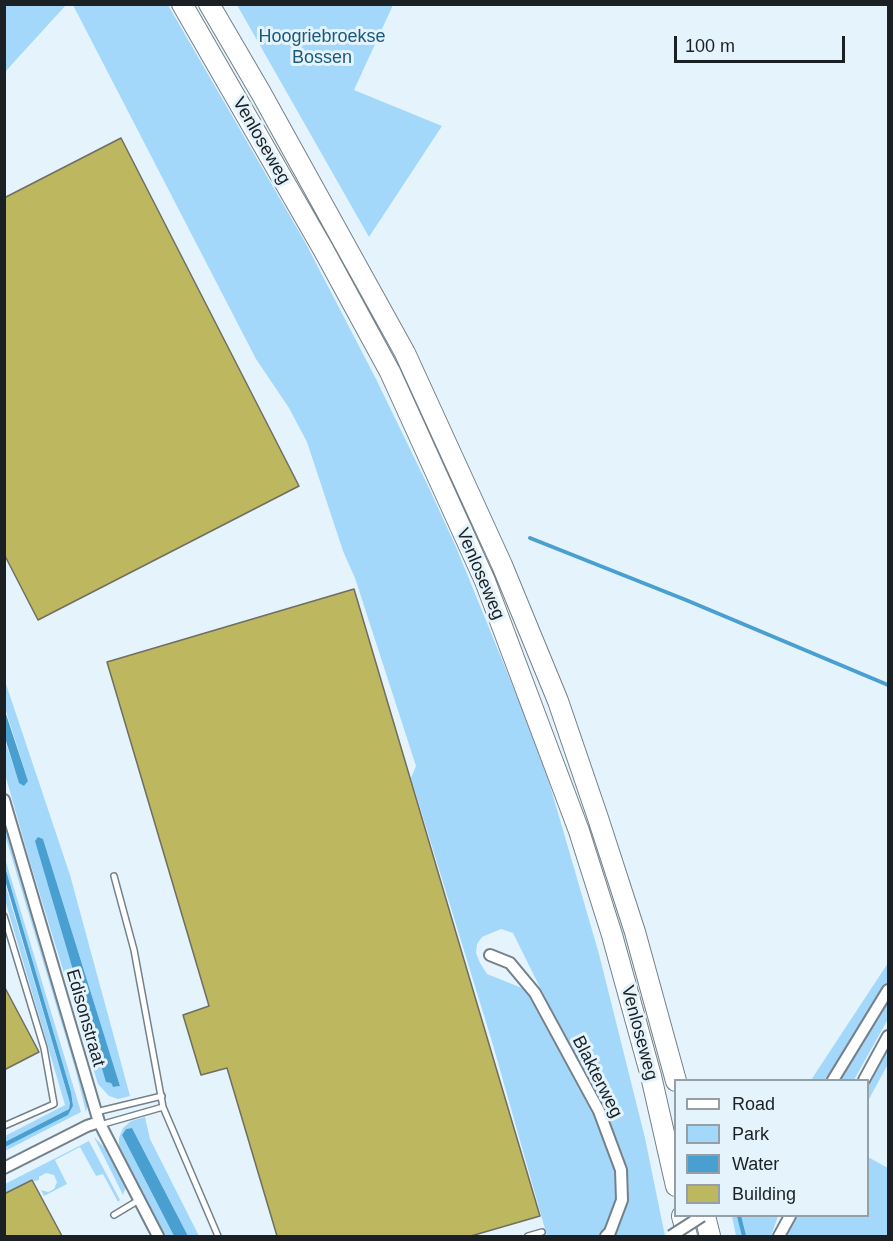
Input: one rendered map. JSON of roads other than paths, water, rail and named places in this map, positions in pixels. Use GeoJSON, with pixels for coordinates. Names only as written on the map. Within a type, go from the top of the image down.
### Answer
{"type":"FeatureCollection","features":[{"type":"Feature","properties":{"kind":"highway","name":"Venloseweg"},"geometry":{"type":"LineString","coordinates":[[182,4],[317,239],[390,372],[485,581],[579,831],[612,935],[651,1076],[674,1181]]}},
{"type":"Feature","properties":{"kind":"highway","name":"Venloseweg"},"geometry":{"type":"LineString","coordinates":[[208,4],[261,93],[405,353],[502,565],[558,701],[598,818],[635,932],[674,1079]]}},
{"type":"Feature","properties":{"kind":"highway"},"geometry":{"type":"LineString","coordinates":[[682,1217],[687,1236]]}},
{"type":"Feature","properties":{"kind":"highway"},"geometry":{"type":"LineString","coordinates":[[705,1217],[710,1236]]}},
{"type":"Feature","properties":{"kind":"street","name":"Edisonstraat"},"geometry":{"type":"LineString","coordinates":[[4,800],[98,1120],[158,1236]]}},
{"type":"Feature","properties":{"kind":"street","name":"Blakterweg"},"geometry":{"type":"LineString","coordinates":[[490,955],[510,963],[535,993],[598,1111],[621,1170],[622,1200],[610,1232],[606,1236]]}},
{"type":"Feature","properties":{"kind":"street"},"geometry":{"type":"LineString","coordinates":[[834,1079],[888,990]]}},
{"type":"Feature","properties":{"kind":"street"},"geometry":{"type":"LineString","coordinates":[[865,1079],[888,1036]]}},
{"type":"Feature","properties":{"kind":"street"},"geometry":{"type":"LineString","coordinates":[[4,1168],[98,1120]]}},
{"type":"Feature","properties":{"kind":"street"},"geometry":{"type":"LineString","coordinates":[[671,1236],[701,1217]]}},
{"type":"Feature","properties":{"kind":"street"},"geometry":{"type":"LineString","coordinates":[[779,1236],[789,1217]]}},
{"type":"Feature","properties":{"kind":"lane"},"geometry":{"type":"LineString","coordinates":[[114,876],[134,950],[163,1107],[218,1236]]}},
{"type":"Feature","properties":{"kind":"lane"},"geometry":{"type":"LineString","coordinates":[[4,916],[44,1048],[54,1104],[4,1126]]}},
{"type":"Feature","properties":{"kind":"lane"},"geometry":{"type":"LineString","coordinates":[[98,1120],[162,1096]]}},
{"type":"Feature","properties":{"kind":"lane"},"geometry":{"type":"LineString","coordinates":[[98,1120],[163,1107]]}},
{"type":"Feature","properties":{"kind":"lane"},"geometry":{"type":"LineString","coordinates":[[114,1215],[139,1200]]}},
{"type":"Feature","properties":{"kind":"lane"},"geometry":{"type":"LineString","coordinates":[[528,1236],[542,1232]]}},
{"type":"Feature","properties":{"kind":"water"},"geometry":{"type":"Polygon","coordinates":[[[4,708],[28,781],[24,786],[19,783],[5,738],[4,708]]]}},
{"type":"Feature","properties":{"kind":"water"},"geometry":{"type":"Polygon","coordinates":[[[38,837],[43,839],[120,1086],[113,1087],[111,1083],[106,1082],[35,841],[38,837]]]}},
{"type":"Feature","properties":{"kind":"water"},"geometry":{"type":"Polygon","coordinates":[[[5,867],[71,1092],[73,1106],[68,1115],[5,1147],[5,1142],[69,1109],[70,1103],[5,880],[5,867]]]}},
{"type":"Feature","properties":{"kind":"water"},"geometry":{"type":"Polygon","coordinates":[[[132,1128],[188,1236],[174,1236],[122,1135],[126,1129],[132,1128]]]}},
{"type":"Feature","properties":{"kind":"waterway"},"geometry":{"type":"LineString","coordinates":[[530,538],[686,600],[888,685]]}},
{"type":"Feature","properties":{"kind":"waterway"},"geometry":{"type":"LineString","coordinates":[[739,1217],[744,1236]]}},
{"type":"Feature","properties":{"kind":"park label","name":"Hoogriebroekse Bossen"},"geometry":{"type":"Point","coordinates":[322,47]}}]}
